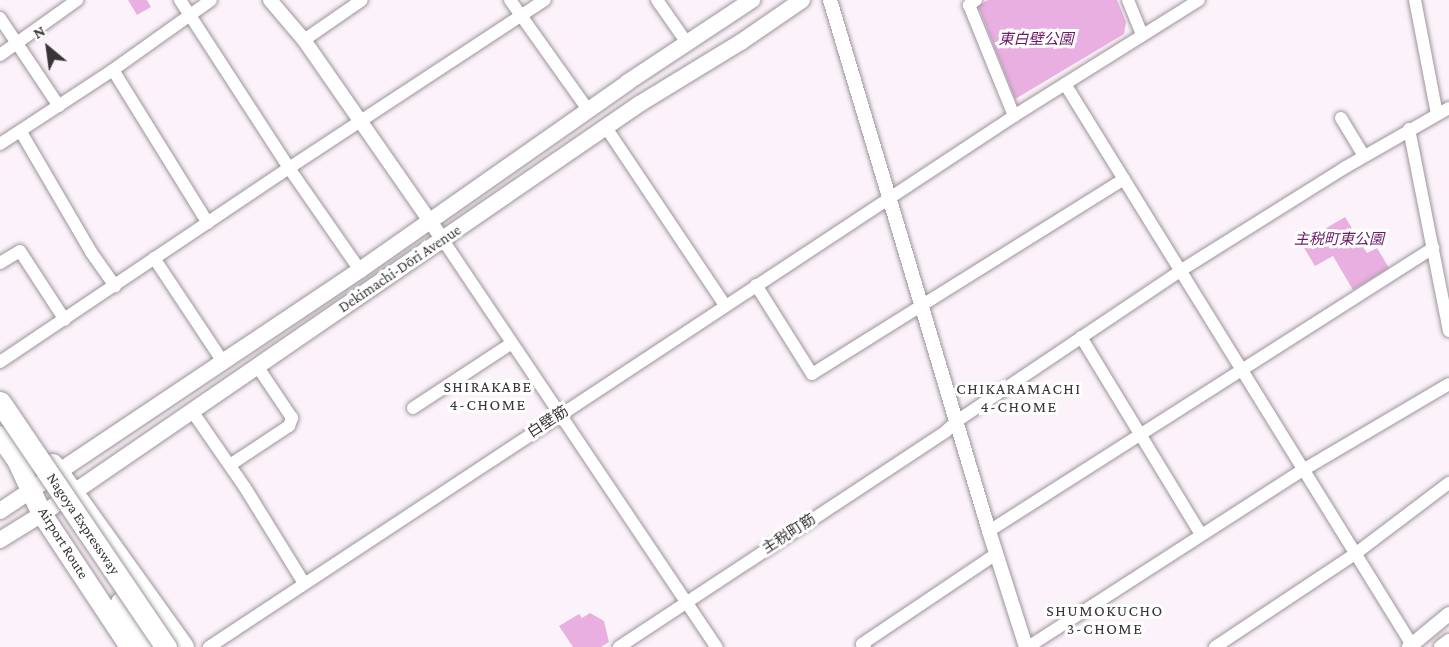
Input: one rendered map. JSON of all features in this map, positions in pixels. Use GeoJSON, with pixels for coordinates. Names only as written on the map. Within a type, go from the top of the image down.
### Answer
{"type":"FeatureCollection","features":[{"type":"Feature","properties":{"kind":"highway"},"geometry":{"type":"LineString","coordinates":[[0,392],[74,491],[184,647]]}},
{"type":"Feature","properties":{"kind":"highway","name":"Nagoya Expressway"},"geometry":{"type":"LineString","coordinates":[[0,402],[166,647]]}},
{"type":"Feature","properties":{"kind":"highway","name":"Nagoya Expressway"},"geometry":{"type":"LineString","coordinates":[[0,414],[152,647]]}},
{"type":"Feature","properties":{"kind":"highway","name":"Airport Route"},"geometry":{"type":"LineString","coordinates":[[0,436],[32,489],[42,514],[130,647]]}},
{"type":"Feature","properties":{"kind":"highway"},"geometry":{"type":"LineString","coordinates":[[121,602],[123,612],[145,647]]}},
{"type":"Feature","properties":{"kind":"main road","name":"Dekimachi-Dōri Avenue"},"geometry":{"type":"LineString","coordinates":[[0,511],[360,270],[752,0]]}},
{"type":"Feature","properties":{"kind":"main road","name":"Dekimachi-Dōri Avenue"},"geometry":{"type":"LineString","coordinates":[[0,540],[42,514],[607,129],[641,103],[741,42],[802,0]]}},
{"type":"Feature","properties":{"kind":"street"},"geometry":{"type":"LineString","coordinates":[[0,55],[77,0]]}},
{"type":"Feature","properties":{"kind":"street"},"geometry":{"type":"LineString","coordinates":[[180,0],[289,168],[360,270]]}},
{"type":"Feature","properties":{"kind":"street"},"geometry":{"type":"LineString","coordinates":[[0,144],[113,70],[211,0]]}},
{"type":"Feature","properties":{"kind":"street"},"geometry":{"type":"LineString","coordinates":[[270,0],[304,40],[362,121],[717,647]]}},
{"type":"Feature","properties":{"kind":"street"},"geometry":{"type":"LineString","coordinates":[[304,40],[362,0]]}},
{"type":"Feature","properties":{"kind":"street"},"geometry":{"type":"LineString","coordinates":[[510,0],[588,111]]}},
{"type":"Feature","properties":{"kind":"street"},"geometry":{"type":"LineString","coordinates":[[0,362],[545,0]]}},
{"type":"Feature","properties":{"kind":"street"},"geometry":{"type":"LineString","coordinates":[[657,0],[687,44]]}},
{"type":"Feature","properties":{"kind":"street"},"geometry":{"type":"LineString","coordinates":[[830,0],[988,531],[1027,647],[1303,470],[1449,384]]}},
{"type":"Feature","properties":{"kind":"street"},"geometry":{"type":"LineString","coordinates":[[976,0],[969,5],[1014,116]]}},
{"type":"Feature","properties":{"kind":"street"},"geometry":{"type":"LineString","coordinates":[[1128,0],[1142,34]]}},
{"type":"Feature","properties":{"kind":"street","name":"白壁筋"},"geometry":{"type":"LineString","coordinates":[[208,647],[1014,116],[1199,0]]}},
{"type":"Feature","properties":{"kind":"street"},"geometry":{"type":"LineString","coordinates":[[1415,0],[1437,114]]}},
{"type":"Feature","properties":{"kind":"street"},"geometry":{"type":"LineString","coordinates":[[0,18],[59,106]]}},
{"type":"Feature","properties":{"kind":"street"},"geometry":{"type":"LineString","coordinates":[[113,70],[208,223]]}},
{"type":"Feature","properties":{"kind":"street"},"geometry":{"type":"LineString","coordinates":[[1065,84],[1411,646],[1449,614]]}},
{"type":"Feature","properties":{"kind":"street","name":"主税町筋"},"geometry":{"type":"LineString","coordinates":[[619,647],[946,431],[957,421],[1180,271],[1364,156],[1449,108]]}},
{"type":"Feature","properties":{"kind":"street"},"geometry":{"type":"LineString","coordinates":[[1341,118],[1364,156]]}},
{"type":"Feature","properties":{"kind":"street"},"geometry":{"type":"LineString","coordinates":[[607,129],[725,305]]}},
{"type":"Feature","properties":{"kind":"street"},"geometry":{"type":"LineString","coordinates":[[1409,129],[1449,331]]}},
{"type":"Feature","properties":{"kind":"street"},"geometry":{"type":"LineString","coordinates":[[21,132],[91,252],[115,286]]}},
{"type":"Feature","properties":{"kind":"street"},"geometry":{"type":"LineString","coordinates":[[756,285],[812,374],[1124,180]]}},
{"type":"Feature","properties":{"kind":"street"},"geometry":{"type":"LineString","coordinates":[[988,531],[1433,248]]}},
{"type":"Feature","properties":{"kind":"street"},"geometry":{"type":"LineString","coordinates":[[0,263],[20,251],[65,320]]}},
{"type":"Feature","properties":{"kind":"street"},"geometry":{"type":"LineString","coordinates":[[154,258],[223,362]]}},
{"type":"Feature","properties":{"kind":"street"},"geometry":{"type":"LineString","coordinates":[[1081,337],[1201,534]]}},
{"type":"Feature","properties":{"kind":"street"},"geometry":{"type":"LineString","coordinates":[[413,408],[512,343]]}},
{"type":"Feature","properties":{"kind":"street"},"geometry":{"type":"LineString","coordinates":[[230,465],[289,426],[292,418],[256,366]]}},
{"type":"Feature","properties":{"kind":"street"},"geometry":{"type":"LineString","coordinates":[[192,411],[230,465],[304,583]]}},
{"type":"Feature","properties":{"kind":"street"},"geometry":{"type":"LineString","coordinates":[[1215,647],[1355,554],[1449,483]]}},
{"type":"Feature","properties":{"kind":"street"},"geometry":{"type":"LineString","coordinates":[[862,646],[996,554]]}},
{"type":"Feature","properties":{"kind":"street"},"geometry":{"type":"LineString","coordinates":[[1441,647],[1449,641]]}},
{"type":"Feature","properties":{"kind":"green space"},"geometry":{"type":"Polygon","coordinates":[[[128,0],[147,0],[151,7],[137,15],[128,0]]]}},
{"type":"Feature","properties":{"kind":"green space","name":"東白壁公園"},"geometry":{"type":"Polygon","coordinates":[[[988,0],[1117,0],[1126,22],[1124,34],[1015,99],[978,6],[988,0]]]}},
{"type":"Feature","properties":{"kind":"green space","name":"主税町東公園"},"geometry":{"type":"Polygon","coordinates":[[[1345,217],[1367,253],[1377,248],[1389,268],[1353,290],[1333,256],[1315,266],[1301,243],[1345,217]]]}},
{"type":"Feature","properties":{"kind":"green space"},"geometry":{"type":"Polygon","coordinates":[[[590,613],[604,621],[609,642],[601,647],[573,647],[559,626],[579,614],[582,618],[590,613]]]}},
{"type":"Feature","properties":{"kind":"district","name":"SHIRAKABE 4-CHOME"},"geometry":{"type":"Point","coordinates":[488,396]}},
{"type":"Feature","properties":{"kind":"district","name":"CHIKARAMACHI 4-CHOME"},"geometry":{"type":"Point","coordinates":[1019,398]}},
{"type":"Feature","properties":{"kind":"district","name":"SHUMOKUCHO 3-CHOME"},"geometry":{"type":"Point","coordinates":[1105,620]}}]}
